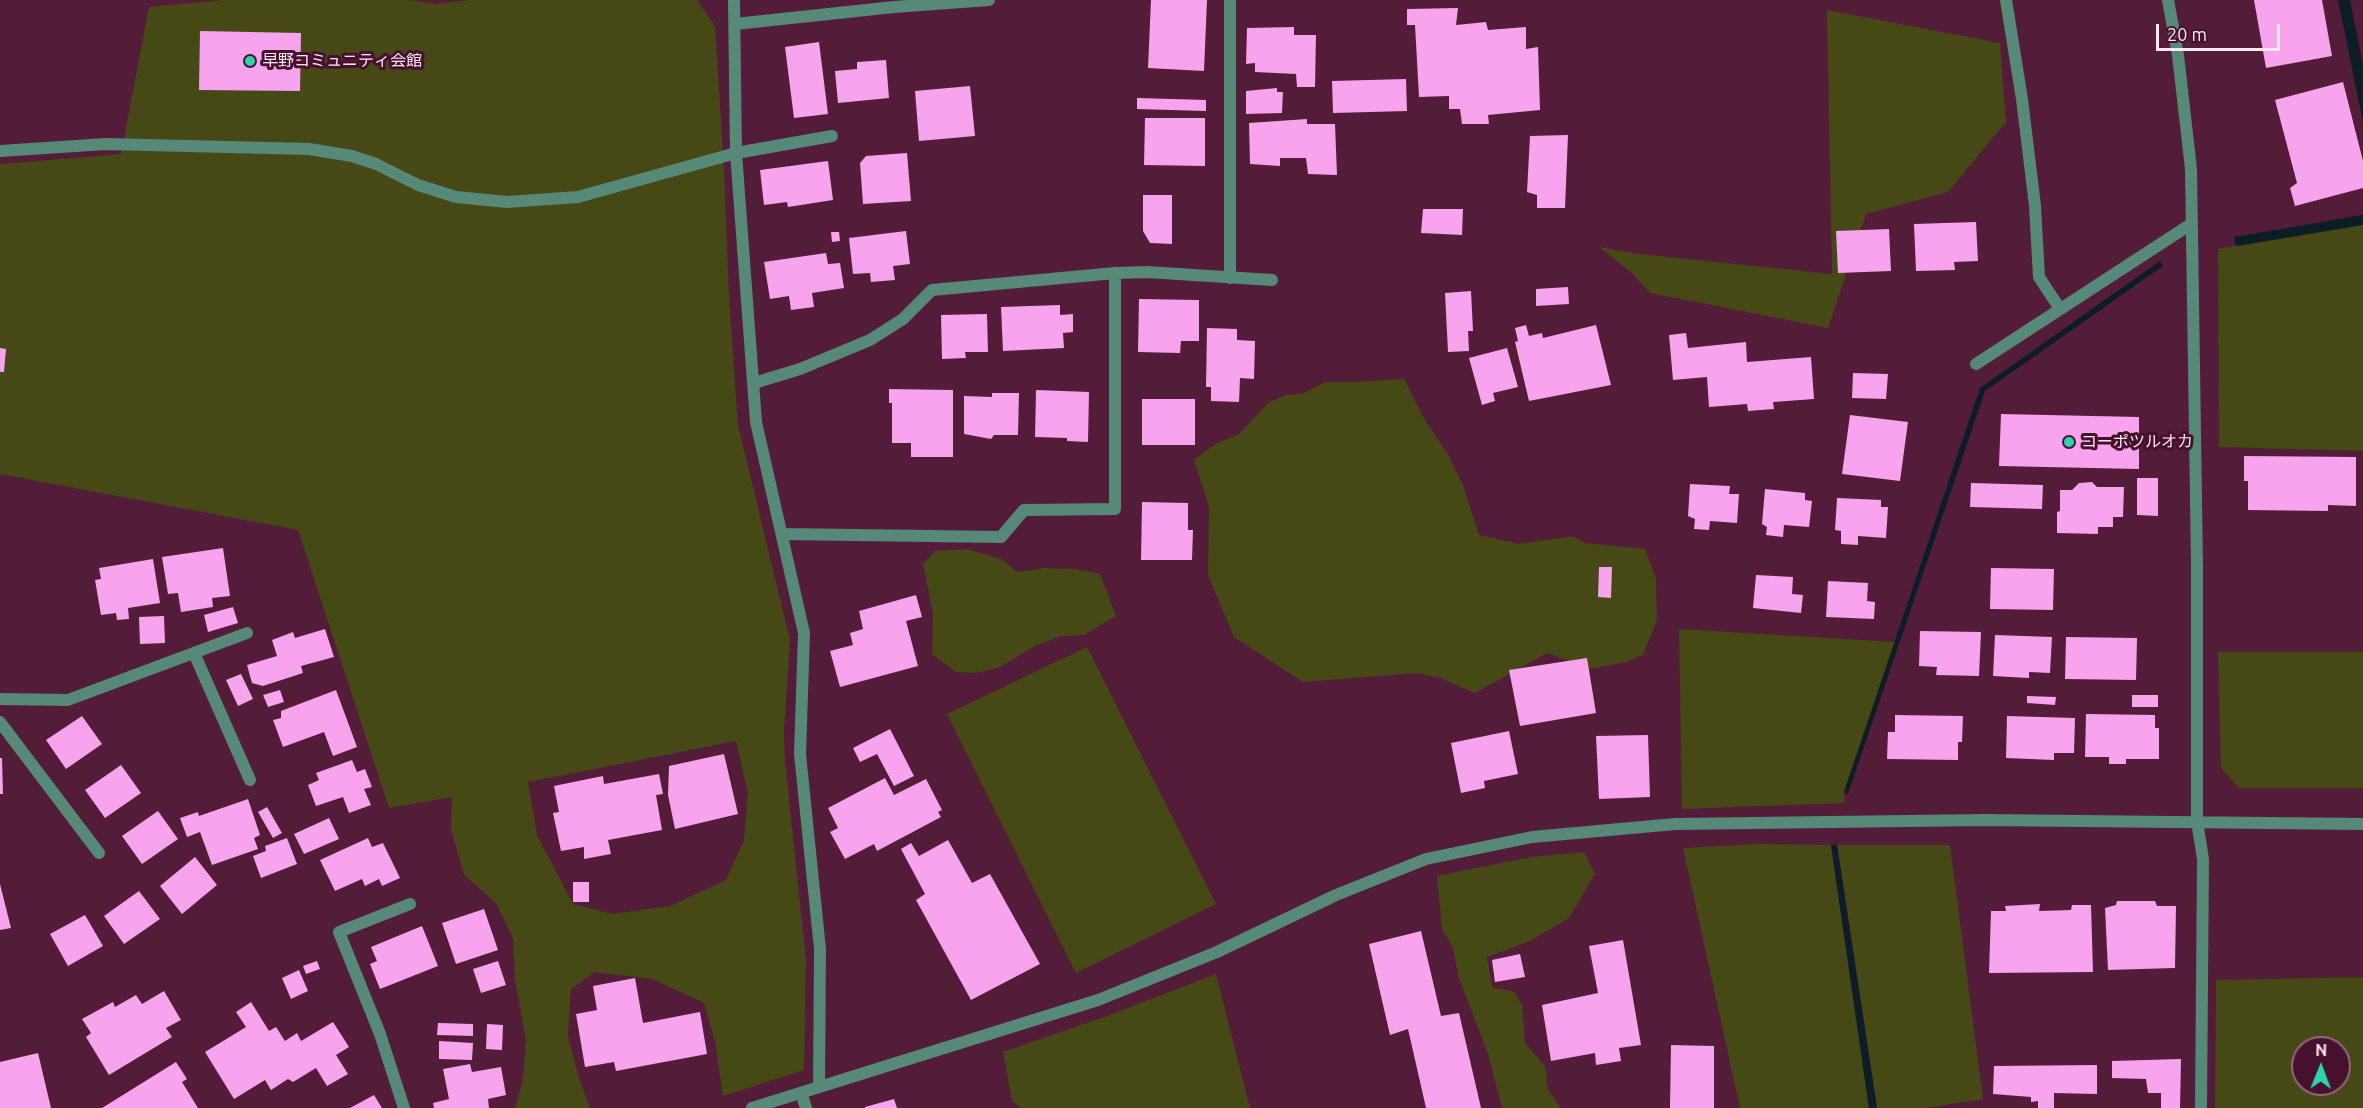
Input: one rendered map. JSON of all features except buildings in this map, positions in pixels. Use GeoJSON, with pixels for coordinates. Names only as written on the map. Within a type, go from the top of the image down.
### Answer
{"type":"FeatureCollection","features":[{"type":"Feature","properties":{"kind":"street"},"geometry":{"type":"LineString","coordinates":[[734,0],[736,153],[756,422],[804,633],[800,754],[820,949],[819,1087]]}},
{"type":"Feature","properties":{"kind":"street"},"geometry":{"type":"LineString","coordinates":[[735,24],[894,7],[989,0]]}},
{"type":"Feature","properties":{"kind":"street"},"geometry":{"type":"LineString","coordinates":[[1230,0],[1230,278]]}},
{"type":"Feature","properties":{"kind":"street"},"geometry":{"type":"LineString","coordinates":[[2006,0],[2025,120],[2035,206],[2039,277],[2060,309]]}},
{"type":"Feature","properties":{"kind":"street"},"geometry":{"type":"LineString","coordinates":[[2168,0],[2178,54],[2191,169],[2197,565],[2197,821],[2203,859],[2201,1108]]}},
{"type":"Feature","properties":{"kind":"street"},"geometry":{"type":"LineString","coordinates":[[0,151],[106,144],[309,149],[360,159],[418,185],[456,197],[507,202],[578,197],[736,153],[832,136]]}},
{"type":"Feature","properties":{"kind":"street"},"geometry":{"type":"LineString","coordinates":[[1976,364],[2191,224]]}},
{"type":"Feature","properties":{"kind":"street"},"geometry":{"type":"LineString","coordinates":[[754,383],[800,369],[870,340],[903,319],[932,290],[1147,272],[1272,280]]}},
{"type":"Feature","properties":{"kind":"street"},"geometry":{"type":"LineString","coordinates":[[782,534],[1001,537],[1024,510],[1115,509],[1115,273]]}},
{"type":"Feature","properties":{"kind":"street"},"geometry":{"type":"LineString","coordinates":[[0,699],[68,700],[247,633]]}},
{"type":"Feature","properties":{"kind":"street"},"geometry":{"type":"LineString","coordinates":[[194,653],[250,780]]}},
{"type":"Feature","properties":{"kind":"street"},"geometry":{"type":"LineString","coordinates":[[0,722],[99,853]]}},
{"type":"Feature","properties":{"kind":"street"},"geometry":{"type":"LineString","coordinates":[[752,1108],[1098,1000],[1217,952],[1336,895],[1426,859],[1532,837],[1675,824],[2197,821],[2363,824]]}},
{"type":"Feature","properties":{"kind":"street"},"geometry":{"type":"LineString","coordinates":[[404,1108],[380,1034],[339,932],[410,904]]}},
{"type":"Feature","properties":{"kind":"street"},"geometry":{"type":"LineString","coordinates":[[801,1093],[806,1108]]}},
{"type":"Feature","properties":{"kind":"shaded area"},"geometry":{"type":"Polygon","coordinates":[[[223,0],[409,0],[436,4],[470,0],[697,0],[715,26],[738,425],[790,640],[784,732],[806,960],[804,1070],[723,1096],[715,1041],[704,1003],[652,979],[595,972],[571,989],[568,1036],[590,1108],[515,1108],[523,1079],[526,1041],[515,980],[513,938],[496,903],[464,875],[451,829],[452,797],[389,808],[298,530],[0,474],[0,164],[121,154],[149,7],[223,0]],[[736,741],[528,782],[537,835],[573,904],[613,914],[670,906],[726,880],[744,840],[748,793],[736,741]]]}},
{"type":"Feature","properties":{"kind":"shaded area"},"geometry":{"type":"Polygon","coordinates":[[[1827,10],[2000,43],[2006,122],[1948,192],[1866,214],[1828,328],[1650,293],[1633,274],[1599,247],[1639,254],[1832,274],[1827,10]]]}},
{"type":"Feature","properties":{"kind":"shaded area"},"geometry":{"type":"Polygon","coordinates":[[[2363,224],[2363,451],[2219,447],[2218,249],[2363,224]]]}},
{"type":"Feature","properties":{"kind":"shaded area"},"geometry":{"type":"Polygon","coordinates":[[[1404,379],[1425,420],[1449,456],[1463,485],[1479,535],[1519,544],[1572,536],[1584,543],[1645,549],[1656,578],[1657,620],[1643,655],[1626,662],[1589,669],[1547,653],[1475,693],[1440,678],[1416,673],[1303,682],[1234,637],[1208,575],[1209,507],[1194,460],[1217,443],[1239,434],[1269,402],[1286,395],[1304,393],[1325,382],[1404,379]]]}},
{"type":"Feature","properties":{"kind":"shaded area"},"geometry":{"type":"Polygon","coordinates":[[[968,549],[1003,560],[1017,572],[1044,568],[1076,569],[1100,574],[1116,616],[1084,635],[1062,636],[1037,645],[1000,667],[976,673],[956,672],[932,654],[933,614],[923,564],[935,551],[968,549]]]}},
{"type":"Feature","properties":{"kind":"shaded area"},"geometry":{"type":"Polygon","coordinates":[[[1679,629],[1895,642],[1844,792],[1844,803],[1682,809],[1679,629]]]}},
{"type":"Feature","properties":{"kind":"shaded area"},"geometry":{"type":"Polygon","coordinates":[[[1087,647],[1216,904],[1076,973],[947,714],[1087,647]]]}},
{"type":"Feature","properties":{"kind":"shaded area"},"geometry":{"type":"Polygon","coordinates":[[[2218,652],[2363,652],[2363,788],[2239,788],[2221,768],[2218,652]]]}},
{"type":"Feature","properties":{"kind":"shaded area"},"geometry":{"type":"Polygon","coordinates":[[[1758,844],[1831,845],[1869,1108],[1740,1108],[1683,848],[1758,844]]]}},
{"type":"Feature","properties":{"kind":"shaded area"},"geometry":{"type":"Polygon","coordinates":[[[1837,845],[1950,845],[1983,1099],[1926,1108],[1877,1108],[1837,845]]]}},
{"type":"Feature","properties":{"kind":"shaded area"},"geometry":{"type":"Polygon","coordinates":[[[1584,852],[1595,874],[1569,918],[1530,941],[1487,957],[1492,987],[1514,992],[1522,1005],[1525,1043],[1545,1066],[1548,1090],[1561,1108],[1502,1108],[1488,1054],[1459,978],[1453,948],[1442,929],[1437,876],[1531,857],[1584,852]]]}},
{"type":"Feature","properties":{"kind":"shaded area"},"geometry":{"type":"Polygon","coordinates":[[[1216,974],[1250,1108],[1021,1108],[1012,1100],[1003,1052],[1107,1016],[1216,974]]]}},
{"type":"Feature","properties":{"kind":"shaded area"},"geometry":{"type":"Polygon","coordinates":[[[2363,977],[2363,1108],[2215,1108],[2216,980],[2363,977]]]}},
{"type":"Feature","properties":{"kind":"water"},"geometry":{"type":"Polygon","coordinates":[[[2338,0],[2350,0],[2363,65],[2363,122],[2338,0]]]}},
{"type":"Feature","properties":{"kind":"water"},"geometry":{"type":"Polygon","coordinates":[[[2363,215],[2363,225],[2237,246],[2235,244],[2234,237],[2363,215]]]}},
{"type":"Feature","properties":{"kind":"water"},"geometry":{"type":"Polygon","coordinates":[[[2160,261],[2163,266],[1985,391],[1848,794],[1844,792],[1980,388],[2160,261]]]}},
{"type":"Feature","properties":{"kind":"water"},"geometry":{"type":"Polygon","coordinates":[[[1831,845],[1837,845],[1877,1108],[1869,1108],[1831,845]]]}},
{"type":"Feature","properties":{"kind":"place","name":"早野コミュニティ会館"},"geometry":{"type":"Point","coordinates":[250,61]}},
{"type":"Feature","properties":{"kind":"place","name":"コーポツルオカ"},"geometry":{"type":"Point","coordinates":[2069,442]}}]}
